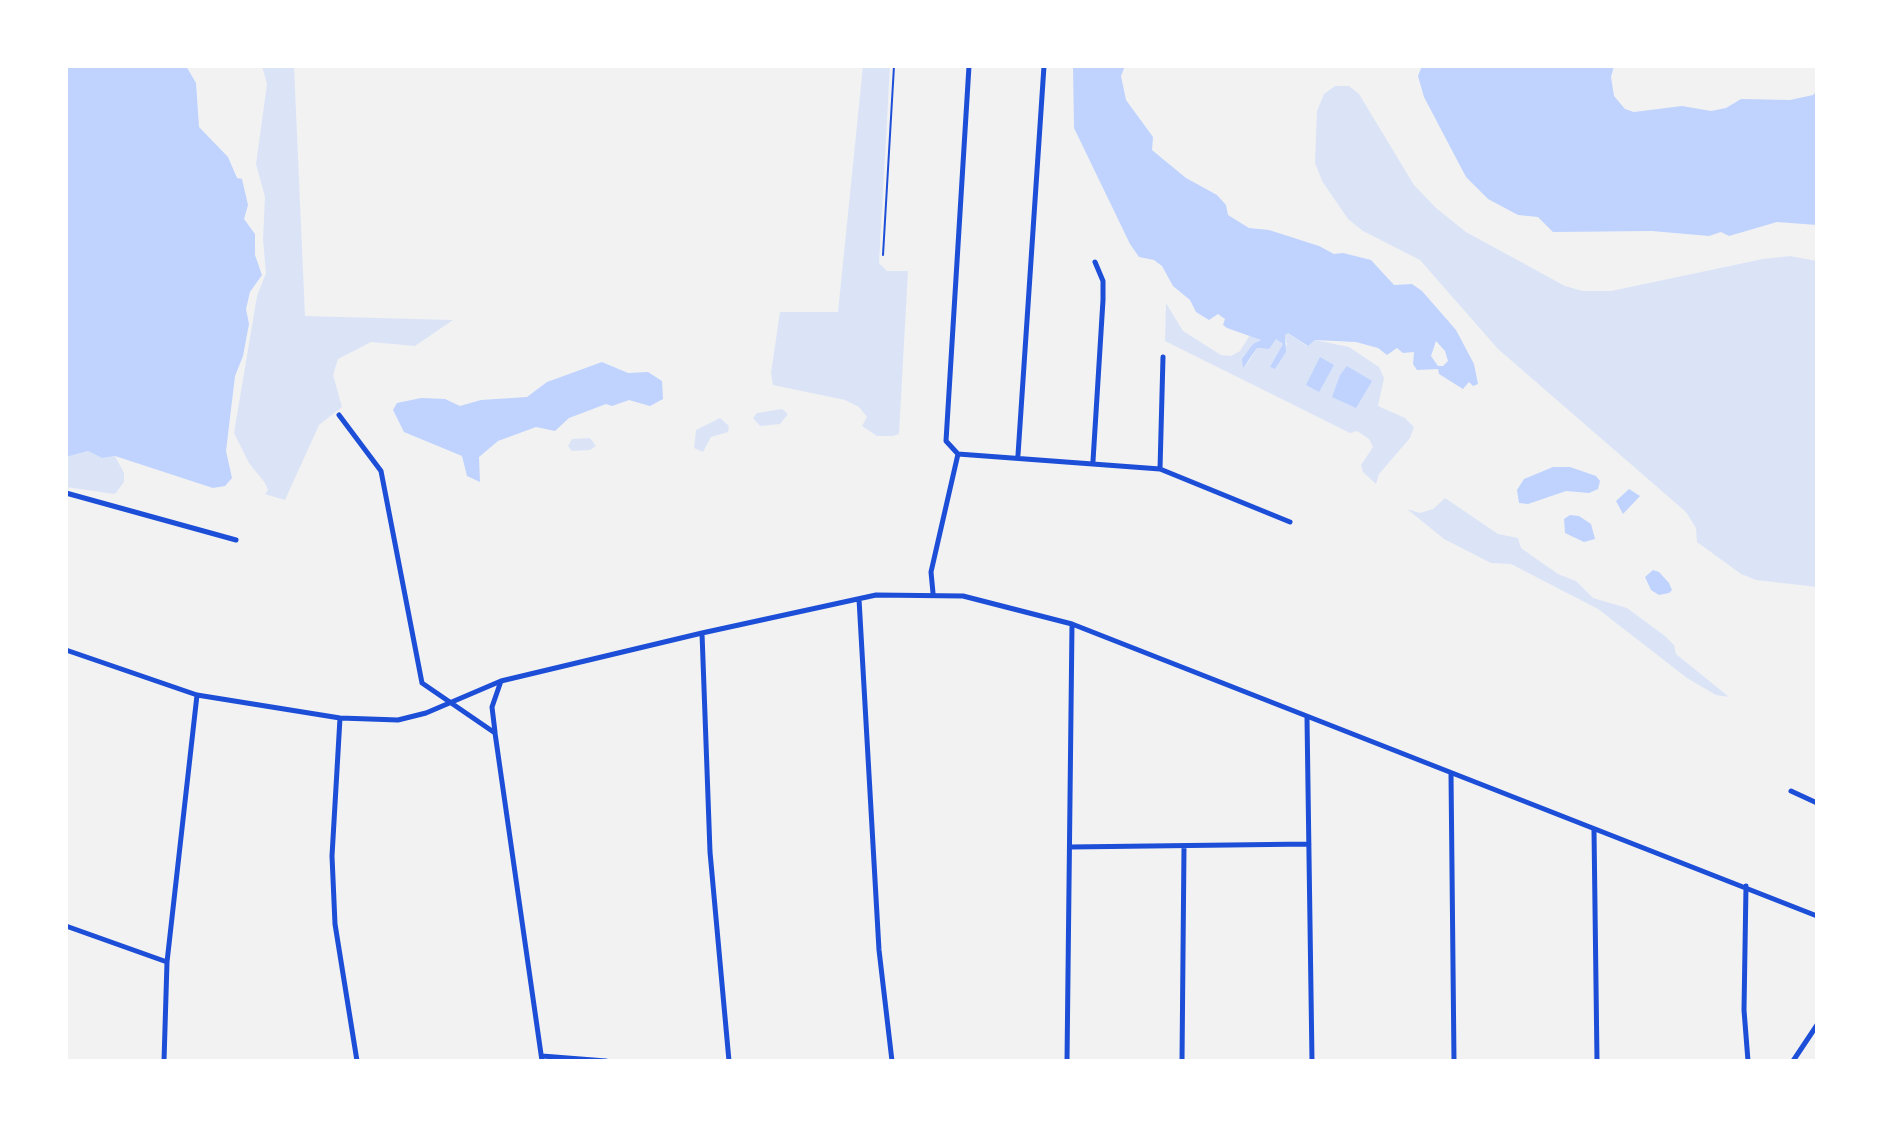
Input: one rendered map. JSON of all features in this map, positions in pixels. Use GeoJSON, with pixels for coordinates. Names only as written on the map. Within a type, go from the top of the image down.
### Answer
{"type":"FeatureCollection","features":[{"type":"Feature","properties":{"kind":"street"},"geometry":{"type":"LineString","coordinates":[[969,66],[946,441],[958,454],[1018,455],[1160,469],[1230,494],[1290,522]]}},
{"type":"Feature","properties":{"kind":"street"},"geometry":{"type":"LineString","coordinates":[[1018,455],[1044,66]]}},
{"type":"Feature","properties":{"kind":"street"},"geometry":{"type":"LineString","coordinates":[[1093,461],[1103,300],[1103,281],[1095,262]]}},
{"type":"Feature","properties":{"kind":"street"},"geometry":{"type":"LineString","coordinates":[[1160,469],[1163,357]]}},
{"type":"Feature","properties":{"kind":"street"},"geometry":{"type":"LineString","coordinates":[[339,415],[381,471],[420,679],[424,687],[495,733]]}},
{"type":"Feature","properties":{"kind":"street"},"geometry":{"type":"LineString","coordinates":[[933,594],[931,572],[958,454]]}},
{"type":"Feature","properties":{"kind":"street"},"geometry":{"type":"LineString","coordinates":[[66,493],[236,540]]}},
{"type":"Feature","properties":{"kind":"street"},"geometry":{"type":"LineString","coordinates":[[66,650],[197,695],[340,718],[398,720],[426,713],[501,681],[859,599],[884,594],[933,594],[993,601],[1072,624],[1817,916]]}},
{"type":"Feature","properties":{"kind":"street"},"geometry":{"type":"LineString","coordinates":[[859,599],[879,950],[892,1061]]}},
{"type":"Feature","properties":{"kind":"street"},"geometry":{"type":"LineString","coordinates":[[1067,1061],[1072,624]]}},
{"type":"Feature","properties":{"kind":"street"},"geometry":{"type":"LineString","coordinates":[[702,633],[710,852],[729,1061]]}},
{"type":"Feature","properties":{"kind":"street"},"geometry":{"type":"LineString","coordinates":[[501,681],[492,707],[542,1059],[606,1061]]}},
{"type":"Feature","properties":{"kind":"street"},"geometry":{"type":"LineString","coordinates":[[164,1061],[167,962],[197,695]]}},
{"type":"Feature","properties":{"kind":"street"},"geometry":{"type":"LineString","coordinates":[[340,718],[332,856],[334,913],[357,1061]]}},
{"type":"Feature","properties":{"kind":"street"},"geometry":{"type":"LineString","coordinates":[[1307,718],[1312,1061]]}},
{"type":"Feature","properties":{"kind":"street"},"geometry":{"type":"LineString","coordinates":[[1451,774],[1454,1061]]}},
{"type":"Feature","properties":{"kind":"street"},"geometry":{"type":"LineString","coordinates":[[1791,791],[1817,803]]}},
{"type":"Feature","properties":{"kind":"street"},"geometry":{"type":"LineString","coordinates":[[1594,830],[1597,1061]]}},
{"type":"Feature","properties":{"kind":"street"},"geometry":{"type":"LineString","coordinates":[[1070,847],[1309,844]]}},
{"type":"Feature","properties":{"kind":"street"},"geometry":{"type":"LineString","coordinates":[[1182,1061],[1184,847]]}},
{"type":"Feature","properties":{"kind":"street"},"geometry":{"type":"LineString","coordinates":[[1746,886],[1744,1010],[1748,1061]]}},
{"type":"Feature","properties":{"kind":"street"},"geometry":{"type":"LineString","coordinates":[[66,926],[167,962]]}},
{"type":"Feature","properties":{"kind":"street"},"geometry":{"type":"LineString","coordinates":[[1793,1061],[1817,1025]]}},
{"type":"Feature","properties":{"kind":"lane"},"geometry":{"type":"LineString","coordinates":[[883,255],[894,66]]}},
{"type":"Feature","properties":{"kind":"shaded area"},"geometry":{"type":"Polygon","coordinates":[[[262,66],[294,66],[305,316],[453,320],[415,346],[371,342],[338,359],[333,375],[342,407],[319,425],[285,500],[265,494],[268,490],[265,483],[249,463],[234,433],[257,296],[266,273],[263,240],[265,197],[256,164],[267,84],[262,66]]]}},
{"type":"Feature","properties":{"kind":"shaded area"},"geometry":{"type":"Polygon","coordinates":[[[863,66],[890,66],[879,263],[887,271],[908,271],[899,434],[893,436],[877,436],[862,426],[867,417],[859,407],[845,400],[773,385],[771,373],[780,312],[838,312],[863,66]]]}},
{"type":"Feature","properties":{"kind":"shaded area"},"geometry":{"type":"Polygon","coordinates":[[[1335,86],[1349,86],[1359,94],[1414,185],[1436,208],[1466,232],[1565,286],[1583,291],[1611,291],[1763,259],[1790,256],[1817,261],[1817,587],[1756,580],[1741,574],[1697,542],[1696,528],[1686,512],[1498,349],[1420,260],[1363,231],[1348,219],[1322,181],[1315,163],[1317,111],[1324,94],[1335,86]]]}},
{"type":"Feature","properties":{"kind":"shaded area"},"geometry":{"type":"Polygon","coordinates":[[[1166,303],[1183,331],[1221,355],[1231,356],[1240,351],[1250,335],[1262,341],[1257,342],[1246,366],[1257,348],[1266,349],[1276,339],[1283,344],[1274,362],[1281,359],[1287,344],[1284,334],[1288,333],[1307,346],[1315,340],[1349,347],[1379,367],[1384,378],[1378,406],[1405,418],[1414,427],[1410,438],[1379,474],[1376,484],[1363,472],[1361,465],[1373,447],[1369,439],[1357,431],[1350,433],[1165,341],[1166,303]]]}},
{"type":"Feature","properties":{"kind":"shaded area"},"geometry":{"type":"Polygon","coordinates":[[[782,409],[788,414],[780,424],[760,426],[753,418],[757,413],[782,409]]]}},
{"type":"Feature","properties":{"kind":"shaded area"},"geometry":{"type":"Polygon","coordinates":[[[720,418],[729,426],[728,432],[711,437],[703,452],[694,448],[696,430],[720,418]]]}},
{"type":"Feature","properties":{"kind":"shaded area"},"geometry":{"type":"Polygon","coordinates":[[[590,438],[596,446],[590,450],[572,451],[568,446],[572,439],[590,438]]]}},
{"type":"Feature","properties":{"kind":"shaded area"},"geometry":{"type":"Polygon","coordinates":[[[88,451],[102,458],[115,456],[124,473],[124,482],[115,494],[66,487],[66,457],[88,451]]]}},
{"type":"Feature","properties":{"kind":"shaded area"},"geometry":{"type":"Polygon","coordinates":[[[1445,498],[1498,534],[1518,538],[1521,548],[1558,574],[1576,581],[1593,598],[1627,608],[1665,636],[1674,645],[1676,654],[1729,697],[1716,695],[1687,678],[1598,609],[1511,564],[1491,563],[1444,539],[1407,509],[1420,513],[1433,509],[1445,498]]]}},
{"type":"Feature","properties":{"kind":"water"},"geometry":{"type":"Polygon","coordinates":[[[66,66],[186,66],[196,83],[199,127],[228,157],[237,178],[242,179],[248,205],[244,219],[255,234],[255,255],[262,275],[250,292],[246,309],[249,324],[243,356],[235,376],[226,451],[232,478],[225,486],[213,488],[115,456],[102,458],[88,451],[66,457],[66,66]]]}},
{"type":"Feature","properties":{"kind":"water"},"geometry":{"type":"Polygon","coordinates":[[[1073,66],[1125,66],[1121,76],[1126,100],[1153,137],[1152,150],[1186,178],[1217,195],[1226,205],[1228,215],[1249,228],[1269,230],[1334,254],[1343,253],[1371,260],[1394,285],[1412,284],[1422,291],[1456,330],[1474,364],[1478,384],[1473,386],[1469,382],[1463,389],[1439,374],[1438,369],[1417,370],[1413,364],[1414,352],[1403,353],[1397,348],[1387,355],[1378,348],[1356,342],[1315,340],[1308,346],[1288,333],[1285,335],[1286,352],[1275,369],[1270,367],[1283,344],[1276,339],[1269,349],[1257,348],[1243,368],[1242,359],[1253,344],[1261,340],[1227,328],[1223,325],[1225,319],[1218,314],[1209,320],[1196,312],[1190,300],[1173,286],[1162,266],[1154,260],[1139,257],[1074,128],[1073,66]],[[1436,341],[1431,356],[1438,366],[1448,361],[1445,351],[1436,341]]]}},
{"type":"Feature","properties":{"kind":"water"},"geometry":{"type":"Polygon","coordinates":[[[1422,66],[1614,66],[1611,77],[1614,96],[1625,109],[1634,112],[1682,106],[1711,111],[1726,108],[1741,99],[1790,100],[1813,95],[1817,91],[1817,225],[1777,222],[1729,236],[1721,232],[1709,236],[1652,231],[1553,232],[1538,217],[1518,215],[1488,199],[1466,177],[1424,97],[1418,76],[1422,66]]]}},
{"type":"Feature","properties":{"kind":"water"},"geometry":{"type":"Polygon","coordinates":[[[1320,357],[1334,365],[1319,392],[1306,385],[1320,357]]]}},
{"type":"Feature","properties":{"kind":"water"},"geometry":{"type":"Polygon","coordinates":[[[602,362],[628,373],[648,372],[662,381],[663,399],[650,406],[629,400],[612,406],[606,404],[569,418],[555,431],[536,427],[498,441],[479,457],[480,482],[467,476],[462,456],[404,432],[393,410],[397,403],[421,398],[445,399],[460,406],[481,400],[527,397],[547,382],[602,362]]]}},
{"type":"Feature","properties":{"kind":"water"},"geometry":{"type":"Polygon","coordinates":[[[1347,366],[1372,381],[1356,408],[1332,397],[1347,366]]]}},
{"type":"Feature","properties":{"kind":"water"},"geometry":{"type":"Polygon","coordinates":[[[1553,467],[1570,467],[1596,476],[1600,481],[1598,489],[1589,493],[1566,491],[1528,504],[1519,503],[1517,490],[1524,479],[1553,467]]]}},
{"type":"Feature","properties":{"kind":"water"},"geometry":{"type":"Polygon","coordinates":[[[1629,489],[1640,496],[1623,514],[1616,501],[1629,489]]]}},
{"type":"Feature","properties":{"kind":"water"},"geometry":{"type":"Polygon","coordinates":[[[1570,515],[1579,516],[1591,524],[1595,539],[1584,542],[1565,533],[1564,519],[1570,515]]]}},
{"type":"Feature","properties":{"kind":"water"},"geometry":{"type":"Polygon","coordinates":[[[1653,570],[1669,583],[1672,590],[1669,593],[1659,595],[1651,590],[1645,577],[1653,570]]]}}]}
